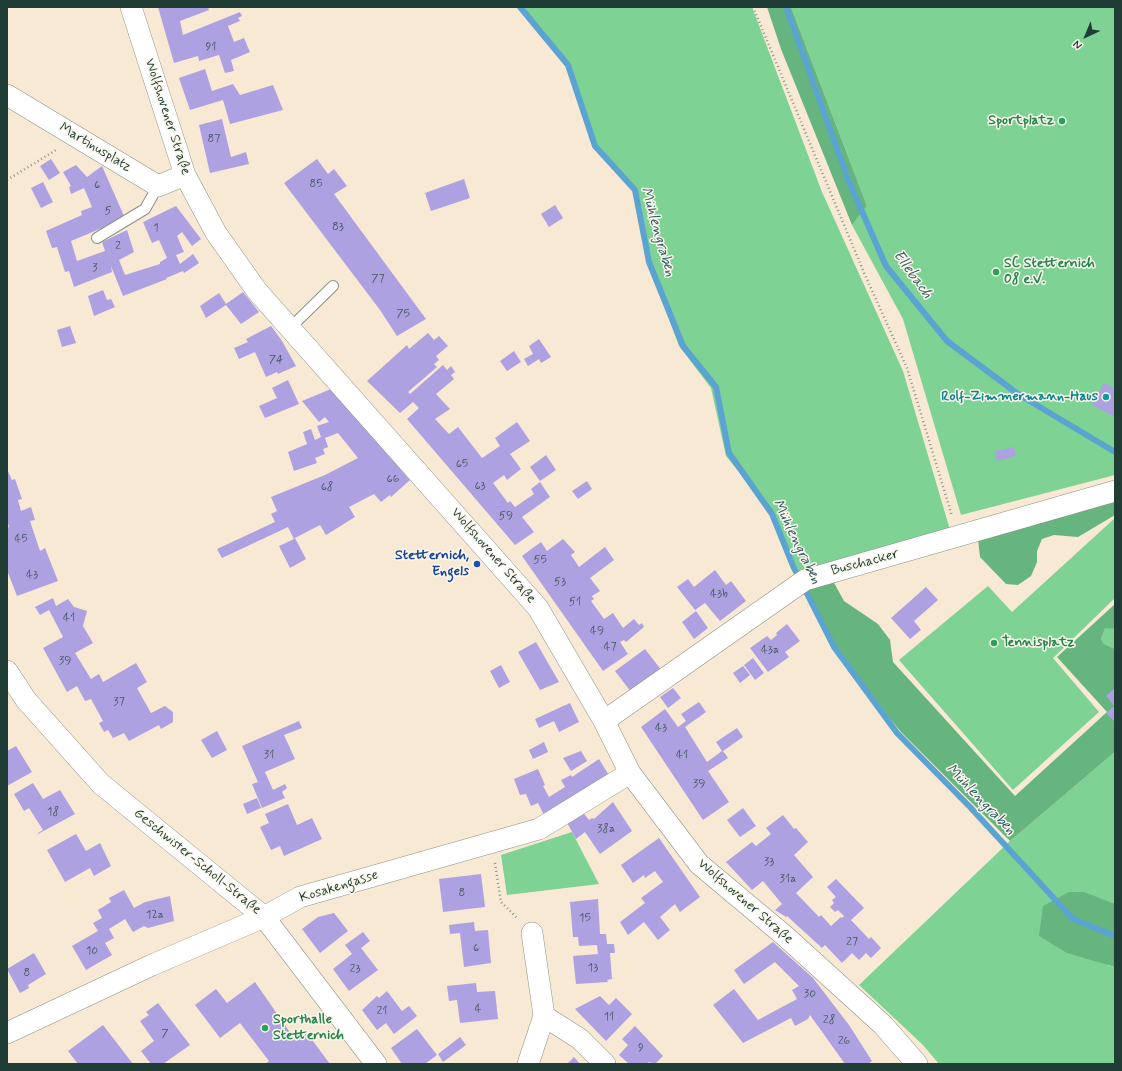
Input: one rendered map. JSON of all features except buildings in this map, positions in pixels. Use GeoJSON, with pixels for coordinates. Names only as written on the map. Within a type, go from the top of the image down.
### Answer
{"type":"FeatureCollection","features":[{"type":"Feature","properties":{"kind":"street","name":"Wolfshovener Straße"},"geometry":{"type":"LineString","coordinates":[[131,7],[185,175],[216,233],[257,291],[538,608],[604,721],[630,774],[699,864],[785,936],[883,1025],[916,1064]]}},
{"type":"Feature","properties":{"kind":"street","name":"Martinusplatz"},"geometry":{"type":"LineString","coordinates":[[7,95],[158,186]]}},
{"type":"Feature","properties":{"kind":"street"},"geometry":{"type":"LineString","coordinates":[[158,186],[185,175]]}},
{"type":"Feature","properties":{"kind":"street","name":"Buschacker"},"geometry":{"type":"LineString","coordinates":[[604,721],[800,583],[1115,491]]}},
{"type":"Feature","properties":{"kind":"street","name":"Geschwister-Scholl-Straße"},"geometry":{"type":"LineString","coordinates":[[7,670],[26,700],[101,784],[264,917],[376,1064]]}},
{"type":"Feature","properties":{"kind":"street","name":"Kosakengasse"},"geometry":{"type":"LineString","coordinates":[[7,1033],[152,964],[264,917],[300,897],[492,843],[539,828],[630,774]]}},
{"type":"Feature","properties":{"kind":"street"},"geometry":{"type":"LineString","coordinates":[[528,1064],[544,1016],[532,933]]}},
{"type":"Feature","properties":{"kind":"street"},"geometry":{"type":"LineString","coordinates":[[544,1016],[580,1039],[605,1064]]}},
{"type":"Feature","properties":{"kind":"lane"},"geometry":{"type":"LineString","coordinates":[[97,238],[145,210],[158,186]]}},
{"type":"Feature","properties":{"kind":"lane"},"geometry":{"type":"LineString","coordinates":[[290,328],[333,286]]}},
{"type":"Feature","properties":{"kind":"path"},"geometry":{"type":"LineString","coordinates":[[753,7],[865,275],[907,368],[958,537]]}},
{"type":"Feature","properties":{"kind":"path"},"geometry":{"type":"LineString","coordinates":[[7,180],[77,137]]}},
{"type":"Feature","properties":{"kind":"path"},"geometry":{"type":"LineString","coordinates":[[492,843],[501,902],[532,933]]}},
{"type":"Feature","properties":{"kind":"green space"},"geometry":{"type":"Polygon","coordinates":[[[518,7],[752,7],[822,192],[903,371],[951,533],[799,573],[773,514],[726,456],[711,388],[679,346],[648,263],[634,191],[593,148],[566,65],[518,7]]]}},
{"type":"Feature","properties":{"kind":"green space"},"geometry":{"type":"Polygon","coordinates":[[[767,7],[791,7],[867,206],[852,225],[781,49],[767,7]]]}},
{"type":"Feature","properties":{"kind":"green space","name":"SC Stetternich 08 e.V."},"geometry":{"type":"Polygon","coordinates":[[[791,7],[1115,7],[1115,475],[961,515],[903,319],[852,225],[867,206],[791,7]]]}},
{"type":"Feature","properties":{"kind":"green space"},"geometry":{"type":"Polygon","coordinates":[[[1115,499],[1115,515],[1078,537],[1054,535],[1042,539],[1037,551],[1037,562],[1031,576],[1018,585],[1006,584],[980,557],[978,539],[1115,499]]]}},
{"type":"Feature","properties":{"kind":"green space","name":"Tennisplatz"},"geometry":{"type":"Polygon","coordinates":[[[1115,518],[1115,598],[1053,658],[1099,712],[1013,790],[899,660],[988,586],[1012,612],[1115,518]]]}},
{"type":"Feature","properties":{"kind":"green space"},"geometry":{"type":"Polygon","coordinates":[[[833,581],[844,601],[878,624],[890,640],[893,662],[1015,796],[1107,712],[1057,657],[1115,604],[1115,629],[1105,628],[1101,639],[1104,644],[1115,649],[1115,752],[1010,841],[901,732],[832,648],[805,587],[833,581]]]}},
{"type":"Feature","properties":{"kind":"green space"},"geometry":{"type":"Polygon","coordinates":[[[1105,627],[1115,629],[1115,649],[1104,644],[1101,639],[1105,627]]]}},
{"type":"Feature","properties":{"kind":"green space"},"geometry":{"type":"Polygon","coordinates":[[[1115,752],[1115,902],[1112,903],[1107,965],[1115,967],[1115,1064],[939,1064],[923,1045],[859,985],[1010,841],[1115,752]]]}},
{"type":"Feature","properties":{"kind":"green space"},"geometry":{"type":"Polygon","coordinates":[[[572,832],[599,884],[507,895],[501,855],[572,832]]]}},
{"type":"Feature","properties":{"kind":"green space"},"geometry":{"type":"Polygon","coordinates":[[[1069,892],[1084,892],[1112,903],[1115,902],[1115,967],[1067,953],[1039,936],[1043,906],[1069,892]]]}},
{"type":"Feature","properties":{"kind":"waterway","name":"Mühlengraben"},"geometry":{"type":"LineString","coordinates":[[520,7],[568,65],[595,146],[635,190],[649,262],[683,346],[716,387],[729,453],[772,514],[793,566],[834,647],[897,733],[970,807],[1073,919],[1115,936]]}},
{"type":"Feature","properties":{"kind":"waterway","name":"Ellebach"},"geometry":{"type":"LineString","coordinates":[[786,7],[849,182],[886,266],[947,341],[1018,394],[1115,452]]}},
{"type":"Feature","properties":{"kind":"place","name":"Sportplatz"},"geometry":{"type":"Point","coordinates":[1062,121]}},
{"type":"Feature","properties":{"kind":"place","name":"SC Stetternich 08 e.V."},"geometry":{"type":"Point","coordinates":[996,272]}},
{"type":"Feature","properties":{"kind":"place","name":"Rolf-Zimmermann-Haus"},"geometry":{"type":"Point","coordinates":[1106,397]}},
{"type":"Feature","properties":{"kind":"place","name":"Stetternich, Engels"},"geometry":{"type":"Point","coordinates":[477,564]}},
{"type":"Feature","properties":{"kind":"place","name":"Tennisplatz"},"geometry":{"type":"Point","coordinates":[994,643]}},
{"type":"Feature","properties":{"kind":"place","name":"Sporthalle Stetternich"},"geometry":{"type":"Point","coordinates":[265,1028]}}]}
